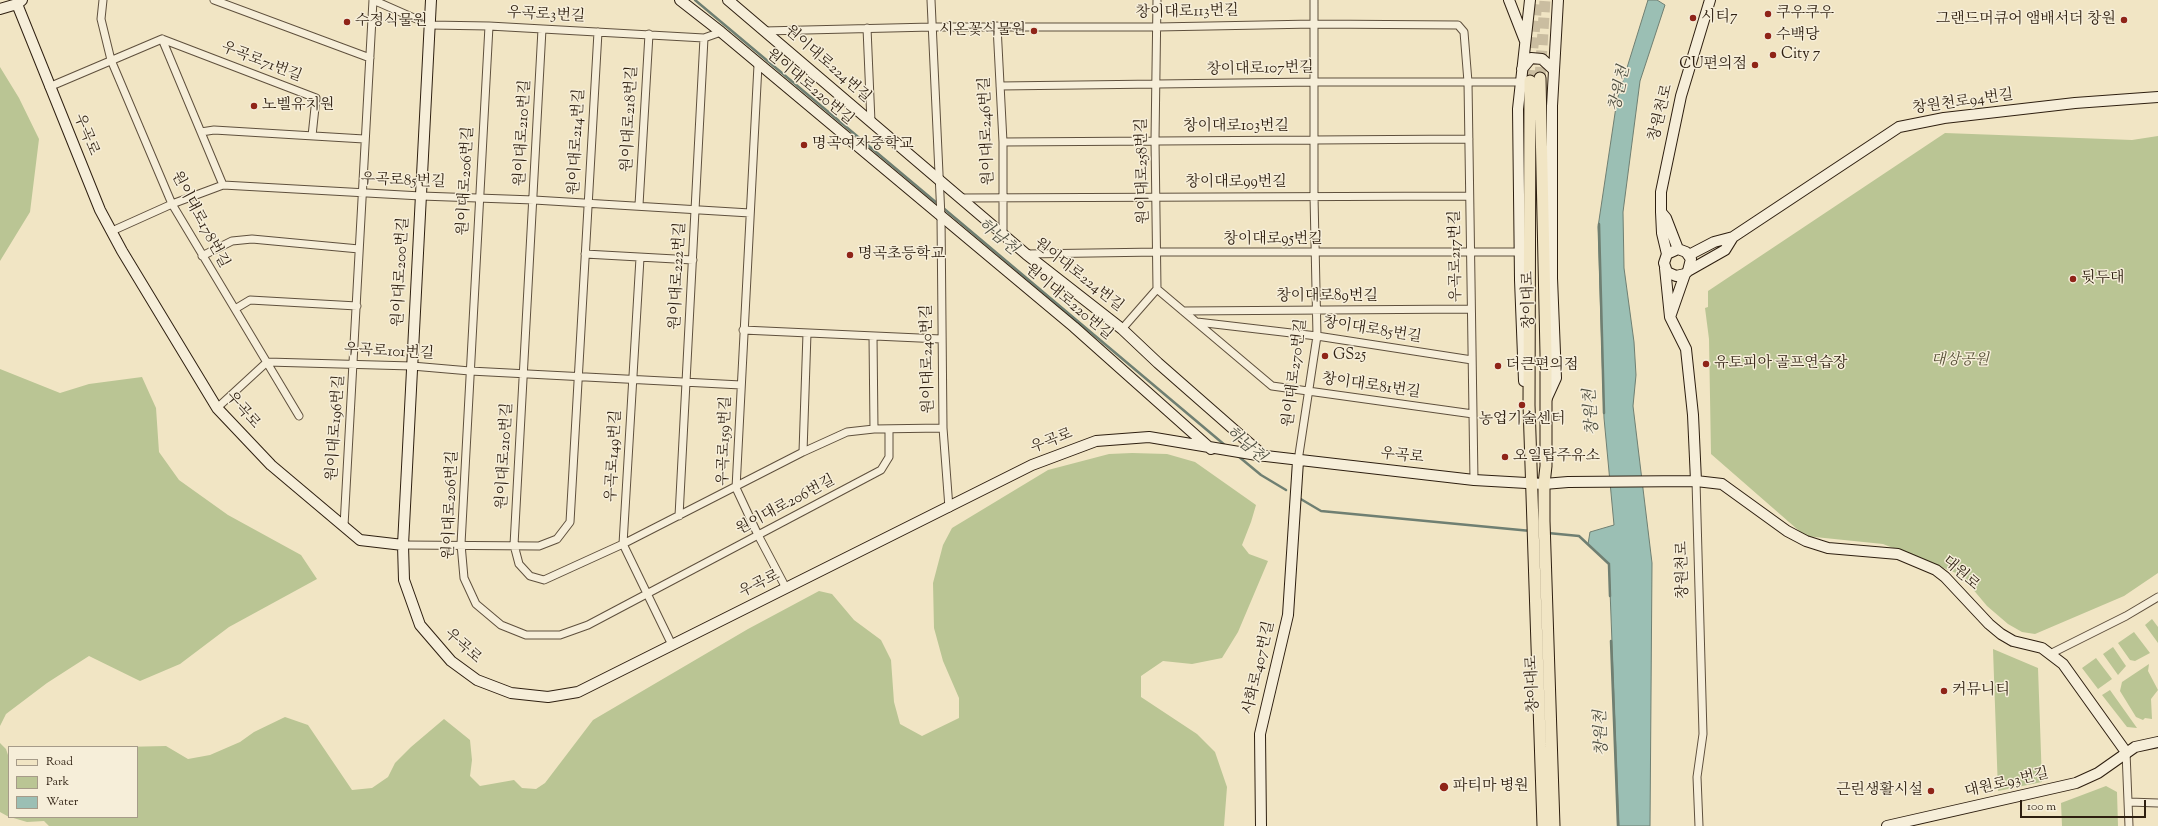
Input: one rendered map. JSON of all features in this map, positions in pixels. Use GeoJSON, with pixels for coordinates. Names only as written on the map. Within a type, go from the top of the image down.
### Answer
{"type":"FeatureCollection","features":[{"type":"Feature","properties":{"kind":"main road","name":"창이대로"},"geometry":{"type":"LineString","coordinates":[[1530,80],[1546,400],[1544,541],[1554,826]]}},
{"type":"Feature","properties":{"kind":"main road","name":"창이대로"},"geometry":{"type":"LineString","coordinates":[[1530,80],[1529,405],[1543,826]]}},
{"type":"Feature","properties":{"kind":"street","name":"원이대로178번길"},"geometry":{"type":"LineString","coordinates":[[104,0],[101,19],[112,60],[172,204],[299,416]]}},
{"type":"Feature","properties":{"kind":"street","name":"우곡로3번길"},"geometry":{"type":"LineString","coordinates":[[373,0],[430,25],[489,26],[704,38],[721,32]]}},
{"type":"Feature","properties":{"kind":"street","name":"원이대로196번길"},"geometry":{"type":"LineString","coordinates":[[344,526],[357,306],[364,139],[373,0]]}},
{"type":"Feature","properties":{"kind":"street","name":"원이대로200번길"},"geometry":{"type":"LineString","coordinates":[[403,545],[431,0]]}},
{"type":"Feature","properties":{"kind":"street","name":"원이대로220번길"},"geometry":{"type":"LineString","coordinates":[[680,0],[721,32],[758,65],[940,213],[1074,327],[1214,450]]}},
{"type":"Feature","properties":{"kind":"street","name":"원이대로224번길"},"geometry":{"type":"LineString","coordinates":[[728,0],[871,122],[939,183],[960,198],[1026,254],[1122,329],[1260,456]]}},
{"type":"Feature","properties":{"kind":"street"},"geometry":{"type":"LineString","coordinates":[[931,0],[939,183]]}},
{"type":"Feature","properties":{"kind":"street","name":"원이대로258번길"},"geometry":{"type":"LineString","coordinates":[[1157,0],[1155,140],[1158,252],[1157,289]]}},
{"type":"Feature","properties":{"kind":"street","name":"원이대로270번길"},"geometry":{"type":"LineString","coordinates":[[1298,460],[1317,336],[1314,196],[1314,0]]}},
{"type":"Feature","properties":{"kind":"street"},"geometry":{"type":"LineString","coordinates":[[1509,0],[1525,43]]}},
{"type":"Feature","properties":{"kind":"street"},"geometry":{"type":"LineString","coordinates":[[1529,405],[1524,384],[1519,252],[1518,108],[1530,80],[1522,69],[1530,0]]}},
{"type":"Feature","properties":{"kind":"street"},"geometry":{"type":"LineString","coordinates":[[1546,400],[1556,378],[1552,278],[1552,106],[1558,0]]}},
{"type":"Feature","properties":{"kind":"street"},"geometry":{"type":"LineString","coordinates":[[1557,11],[1563,0]]}},
{"type":"Feature","properties":{"kind":"street","name":"창원천로"},"geometry":{"type":"LineString","coordinates":[[1667,254],[1662,233],[1661,212],[1661,192],[1664,172],[1681,96],[1710,0]]}},
{"type":"Feature","properties":{"kind":"street"},"geometry":{"type":"LineString","coordinates":[[216,1],[370,58]]}},
{"type":"Feature","properties":{"kind":"street","name":"우곡로"},"geometry":{"type":"LineString","coordinates":[[0,9],[20,2],[49,87],[100,210],[217,408],[271,465],[360,540],[403,545],[404,580],[420,625],[451,661],[477,680],[511,693],[548,697],[578,692],[949,508],[1032,465],[1096,441],[1149,437],[1214,450],[1260,456],[1474,480],[1544,484]]}},
{"type":"Feature","properties":{"kind":"street","name":"창이대로113번길"},"geometry":{"type":"LineString","coordinates":[[932,27],[1157,27],[1314,24],[1458,26],[1464,32]]}},
{"type":"Feature","properties":{"kind":"street","name":"원이대로206번길"},"geometry":{"type":"LineString","coordinates":[[489,26],[461,544],[464,578],[476,604],[501,625],[526,635],[560,635],[588,625],[647,592],[881,470],[889,458],[889,429]]}},
{"type":"Feature","properties":{"kind":"street","name":"원이대로246번길"},"geometry":{"type":"LineString","coordinates":[[997,26],[1003,142],[1003,234]]}},
{"type":"Feature","properties":{"kind":"street","name":"원이대로224번길"},"geometry":{"type":"LineString","coordinates":[[764,31],[932,27]]}},
{"type":"Feature","properties":{"kind":"street","name":"원이대로224번길"},"geometry":{"type":"LineString","coordinates":[[867,28],[871,122]]}},
{"type":"Feature","properties":{"kind":"street","name":"원이대로210번길"},"geometry":{"type":"LineString","coordinates":[[542,29],[534,200],[514,546],[519,564],[530,576],[544,580],[623,544],[736,488],[803,452],[847,432],[874,429],[943,428]]}},
{"type":"Feature","properties":{"kind":"street","name":"원이대로214번길"},"geometry":{"type":"LineString","coordinates":[[577,375],[589,254],[588,203],[598,32]]}},
{"type":"Feature","properties":{"kind":"street","name":"우곡로217번길"},"geometry":{"type":"LineString","coordinates":[[1464,32],[1468,82],[1474,480]]}},
{"type":"Feature","properties":{"kind":"street","name":"원이대로218번길"},"geometry":{"type":"LineString","coordinates":[[639,206],[649,34]]}},
{"type":"Feature","properties":{"kind":"street","name":"원이대로222번길"},"geometry":{"type":"LineString","coordinates":[[679,516],[687,383],[689,260],[695,210],[704,38]]}},
{"type":"Feature","properties":{"kind":"street"},"geometry":{"type":"LineString","coordinates":[[49,87],[162,39],[223,185]]}},
{"type":"Feature","properties":{"kind":"street","name":"우곡로71번길"},"geometry":{"type":"LineString","coordinates":[[162,39],[316,98],[312,136]]}},
{"type":"Feature","properties":{"kind":"street"},"geometry":{"type":"LineString","coordinates":[[1522,69],[1531,58],[1542,58],[1554,70]]}},
{"type":"Feature","properties":{"kind":"street","name":"우곡로159번길"},"geometry":{"type":"LineString","coordinates":[[758,65],[736,488],[758,535],[786,588]]}},
{"type":"Feature","properties":{"kind":"street","name":"창이대로107번길"},"geometry":{"type":"LineString","coordinates":[[1000,86],[1315,82],[1468,82],[1530,80]]}},
{"type":"Feature","properties":{"kind":"street","name":"창원천로94번길"},"geometry":{"type":"LineString","coordinates":[[1733,237],[1899,127],[1944,118],[2075,103],[2158,97]]}},
{"type":"Feature","properties":{"kind":"street"},"geometry":{"type":"LineString","coordinates":[[201,132],[214,130],[364,139]]}},
{"type":"Feature","properties":{"kind":"street","name":"창이대로103번길"},"geometry":{"type":"LineString","coordinates":[[1003,142],[1469,139]]}},
{"type":"Feature","properties":{"kind":"street","name":"원이대로240번길"},"geometry":{"type":"LineString","coordinates":[[939,183],[943,428],[949,508]]}},
{"type":"Feature","properties":{"kind":"street","name":"우곡로85번길"},"geometry":{"type":"LineString","coordinates":[[112,231],[172,204],[223,185],[421,196],[479,197],[750,213]]}},
{"type":"Feature","properties":{"kind":"street","name":"창이대로99번길"},"geometry":{"type":"LineString","coordinates":[[960,198],[1157,196],[1469,196]]}},
{"type":"Feature","properties":{"kind":"street"},"geometry":{"type":"LineString","coordinates":[[1661,212],[1666,218],[1678,249],[1689,255],[1691,263],[1670,317]]}},
{"type":"Feature","properties":{"kind":"street"},"geometry":{"type":"LineString","coordinates":[[1689,255],[1714,242],[1733,237]]}},
{"type":"Feature","properties":{"kind":"street"},"geometry":{"type":"LineString","coordinates":[[1665,268],[1671,275],[1680,276],[1725,250],[1733,237]]}},
{"type":"Feature","properties":{"kind":"street"},"geometry":{"type":"LineString","coordinates":[[202,256],[232,241],[252,239],[359,249]]}},
{"type":"Feature","properties":{"kind":"street"},"geometry":{"type":"LineString","coordinates":[[1670,317],[1664,263],[1667,254],[1678,249]]}},
{"type":"Feature","properties":{"kind":"street","name":"창이대로95번길"},"geometry":{"type":"LineString","coordinates":[[1026,254],[1158,252],[1519,252]]}},
{"type":"Feature","properties":{"kind":"street"},"geometry":{"type":"LineString","coordinates":[[589,254],[689,260]]}},
{"type":"Feature","properties":{"kind":"street"},"geometry":{"type":"LineString","coordinates":[[589,254],[689,260]]}},
{"type":"Feature","properties":{"kind":"street","name":"우곡로149번길"},"geometry":{"type":"LineString","coordinates":[[623,544],[640,258]]}},
{"type":"Feature","properties":{"kind":"street"},"geometry":{"type":"LineString","coordinates":[[1122,329],[1157,289]]}},
{"type":"Feature","properties":{"kind":"street","name":"창이대로81번길"},"geometry":{"type":"LineString","coordinates":[[1157,289],[1272,386],[1473,414]]}},
{"type":"Feature","properties":{"kind":"street"},"geometry":{"type":"LineString","coordinates":[[235,309],[250,300],[357,306]]}},
{"type":"Feature","properties":{"kind":"street","name":"창이대로89번길"},"geometry":{"type":"LineString","coordinates":[[1183,311],[1471,309]]}},
{"type":"Feature","properties":{"kind":"street","name":"창원천로"},"geometry":{"type":"LineString","coordinates":[[1670,317],[1686,349],[1693,415],[1703,734],[1698,777],[1699,826]]}},
{"type":"Feature","properties":{"kind":"street","name":"창이대로85번길"},"geometry":{"type":"LineString","coordinates":[[1196,322],[1317,336],[1472,360]]}},
{"type":"Feature","properties":{"kind":"street"},"geometry":{"type":"LineString","coordinates":[[744,330],[941,339]]}},
{"type":"Feature","properties":{"kind":"street"},"geometry":{"type":"LineString","coordinates":[[803,452],[807,333]]}},
{"type":"Feature","properties":{"kind":"street"},"geometry":{"type":"LineString","coordinates":[[873,336],[874,429]]}},
{"type":"Feature","properties":{"kind":"street"},"geometry":{"type":"LineString","coordinates":[[217,408],[267,362]]}},
{"type":"Feature","properties":{"kind":"street","name":"우곡로101번길"},"geometry":{"type":"LineString","coordinates":[[267,362],[412,366],[470,371],[577,375],[633,380],[741,385]]}},
{"type":"Feature","properties":{"kind":"street"},"geometry":{"type":"LineString","coordinates":[[403,545],[461,544],[539,546],[556,539],[570,522],[577,375]]}},
{"type":"Feature","properties":{"kind":"street","name":"사화로407번길"},"geometry":{"type":"LineString","coordinates":[[1261,826],[1260,734],[1288,615],[1294,517],[1298,480],[1298,460]]}},
{"type":"Feature","properties":{"kind":"street","name":"대원로"},"geometry":{"type":"LineString","coordinates":[[1544,484],[1707,481],[1725,485],[1787,531],[1817,545],[1838,549],[1898,554],[1927,566],[1945,577],[1989,624],[2001,634],[2013,641],[2042,648],[2068,669],[2126,752]]}},
{"type":"Feature","properties":{"kind":"street"},"geometry":{"type":"LineString","coordinates":[[623,544],[672,645]]}},
{"type":"Feature","properties":{"kind":"street"},"geometry":{"type":"LineString","coordinates":[[2050,654],[2126,616],[2158,597]]}},
{"type":"Feature","properties":{"kind":"street"},"geometry":{"type":"LineString","coordinates":[[2128,826],[2129,802],[2126,752],[2144,744],[2158,742]]}},
{"type":"Feature","properties":{"kind":"street","name":"대원로93번길"},"geometry":{"type":"LineString","coordinates":[[1887,826],[2076,783],[2098,773],[2126,752]]}},
{"type":"Feature","properties":{"kind":"street"},"geometry":{"type":"LineString","coordinates":[[2129,802],[2158,803]]}},
{"type":"Feature","properties":{"kind":"green space"},"geometry":{"type":"Polygon","coordinates":[[[0,67],[19,98],[39,139],[30,212],[0,261],[0,67]]]}},
{"type":"Feature","properties":{"kind":"green space","name":"대상공원"},"geometry":{"type":"Polygon","coordinates":[[[1945,133],[2132,140],[2158,136],[2158,573],[2124,596],[2035,634],[2022,632],[2008,624],[1987,606],[1961,575],[1883,544],[1805,536],[1711,454],[1709,339],[1705,308],[1708,307],[1708,291],[1945,133]]]}},
{"type":"Feature","properties":{"kind":"green space"},"geometry":{"type":"Polygon","coordinates":[[[0,369],[60,393],[89,384],[142,377],[156,408],[159,452],[179,480],[228,515],[301,555],[317,579],[229,627],[180,664],[140,681],[89,656],[47,683],[6,714],[0,726],[0,369]]]}},
{"type":"Feature","properties":{"kind":"green space"},"geometry":{"type":"Polygon","coordinates":[[[1109,454],[1167,454],[1195,462],[1256,505],[1242,545],[1249,554],[1268,561],[1238,632],[1222,658],[1192,664],[1163,661],[1141,676],[1141,697],[1197,734],[1215,752],[1227,787],[1224,826],[49,826],[44,821],[27,822],[13,818],[138,818],[138,747],[166,746],[188,759],[210,755],[240,742],[254,732],[285,717],[308,725],[352,790],[372,788],[388,777],[395,763],[411,747],[444,719],[470,740],[472,760],[470,776],[480,786],[514,780],[522,788],[536,789],[545,783],[593,720],[748,629],[819,591],[832,594],[854,620],[881,640],[891,660],[894,702],[900,724],[922,736],[959,718],[959,698],[943,661],[934,628],[933,583],[943,545],[952,528],[1048,470],[1109,454]]]}},
{"type":"Feature","properties":{"kind":"green space"},"geometry":{"type":"Polygon","coordinates":[[[2152,619],[2158,627],[2158,643],[2145,625],[2152,619]]]}},
{"type":"Feature","properties":{"kind":"green space"},"geometry":{"type":"Polygon","coordinates":[[[2134,632],[2150,653],[2135,661],[2130,660],[2118,643],[2134,632]]]}},
{"type":"Feature","properties":{"kind":"green space"},"geometry":{"type":"Polygon","coordinates":[[[2113,647],[2126,666],[2118,675],[2103,654],[2113,647]]]}},
{"type":"Feature","properties":{"kind":"green space"},"geometry":{"type":"Polygon","coordinates":[[[1993,649],[2038,668],[2042,782],[1998,791],[1993,649]]]}},
{"type":"Feature","properties":{"kind":"green space"},"geometry":{"type":"Polygon","coordinates":[[[2096,658],[2112,679],[2098,689],[2082,668],[2096,658]]]}},
{"type":"Feature","properties":{"kind":"green space"},"geometry":{"type":"Polygon","coordinates":[[[2149,664],[2148,671],[2158,690],[2151,699],[2152,719],[2145,718],[2143,720],[2136,717],[2120,691],[2122,682],[2149,664]]]}},
{"type":"Feature","properties":{"kind":"green space"},"geometry":{"type":"Polygon","coordinates":[[[2110,690],[2137,728],[2127,727],[2102,695],[2110,690]]]}},
{"type":"Feature","properties":{"kind":"green space"},"geometry":{"type":"Polygon","coordinates":[[[0,743],[6,749],[8,755],[8,816],[0,812],[0,743]]]}},
{"type":"Feature","properties":{"kind":"green space"},"geometry":{"type":"Polygon","coordinates":[[[2106,786],[2117,792],[2118,826],[2062,826],[2061,803],[2106,786]]]}},
{"type":"Feature","properties":{"kind":"water"},"geometry":{"type":"Polygon","coordinates":[[[1648,0],[1657,0],[1665,5],[1640,81],[1623,212],[1624,268],[1634,342],[1636,375],[1633,406],[1652,563],[1650,826],[1619,826],[1609,564],[1588,544],[1590,532],[1614,525],[1604,418],[1598,227],[1617,100],[1648,0]]]}},
{"type":"Feature","properties":{"kind":"waterway","name":"하남천"},"geometry":{"type":"LineString","coordinates":[[695,0],[938,204]]}},
{"type":"Feature","properties":{"kind":"waterway","name":"하남천"},"geometry":{"type":"LineString","coordinates":[[942,207],[1226,446]]}},
{"type":"Feature","properties":{"kind":"waterway","name":"창원천"},"geometry":{"type":"LineString","coordinates":[[1599,224],[1604,413]]}},
{"type":"Feature","properties":{"kind":"waterway","name":"하남천"},"geometry":{"type":"LineString","coordinates":[[1238,456],[1261,475],[1286,490]]}},
{"type":"Feature","properties":{"kind":"waterway"},"geometry":{"type":"LineString","coordinates":[[1299,498],[1321,511],[1531,531]]}},
{"type":"Feature","properties":{"kind":"waterway"},"geometry":{"type":"LineString","coordinates":[[1548,533],[1579,536],[1609,564]]}},
{"type":"Feature","properties":{"kind":"waterway","name":"창원천"},"geometry":{"type":"LineString","coordinates":[[1609,565],[1610,596]]}},
{"type":"Feature","properties":{"kind":"waterway","name":"창원천"},"geometry":{"type":"LineString","coordinates":[[1611,641],[1618,826]]}},
{"type":"Feature","properties":{"kind":"tunnel"},"geometry":{"type":"LineString","coordinates":[[1530,81],[1537,0]]}},
{"type":"Feature","properties":{"kind":"tunnel"},"geometry":{"type":"LineString","coordinates":[[1540,78],[1545,0]]}},
{"type":"Feature","properties":{"kind":"place","name":"쿠우쿠우"},"geometry":{"type":"Point","coordinates":[1768,14]}},
{"type":"Feature","properties":{"kind":"place","name":"시티7"},"geometry":{"type":"Point","coordinates":[1693,18]}},
{"type":"Feature","properties":{"kind":"place","name":"그랜드머큐어 앰배서더 창원"},"geometry":{"type":"Point","coordinates":[2124,20]}},
{"type":"Feature","properties":{"kind":"place","name":"수정식물원"},"geometry":{"type":"Point","coordinates":[347,22]}},
{"type":"Feature","properties":{"kind":"place","name":"시온꽃식물원"},"geometry":{"type":"Point","coordinates":[1034,31]}},
{"type":"Feature","properties":{"kind":"place","name":"수백당"},"geometry":{"type":"Point","coordinates":[1768,36]}},
{"type":"Feature","properties":{"kind":"place","name":"City 7"},"geometry":{"type":"Point","coordinates":[1773,55]}},
{"type":"Feature","properties":{"kind":"place","name":"CU편의점"},"geometry":{"type":"Point","coordinates":[1755,65]}},
{"type":"Feature","properties":{"kind":"place","name":"노벨유치원"},"geometry":{"type":"Point","coordinates":[254,106]}},
{"type":"Feature","properties":{"kind":"place","name":"명곡여자중학교"},"geometry":{"type":"Point","coordinates":[804,145]}},
{"type":"Feature","properties":{"kind":"place","name":"명곡초등학교"},"geometry":{"type":"Point","coordinates":[850,255]}},
{"type":"Feature","properties":{"kind":"place","name":"뒷두대"},"geometry":{"type":"Point","coordinates":[2073,279]}},
{"type":"Feature","properties":{"kind":"place","name":"GS25"},"geometry":{"type":"Point","coordinates":[1325,356]}},
{"type":"Feature","properties":{"kind":"place","name":"유토피아 골프연습장"},"geometry":{"type":"Point","coordinates":[1706,364]}},
{"type":"Feature","properties":{"kind":"place","name":"더큰편의점"},"geometry":{"type":"Point","coordinates":[1498,366]}},
{"type":"Feature","properties":{"kind":"place","name":"농업기술센터"},"geometry":{"type":"Point","coordinates":[1522,405]}},
{"type":"Feature","properties":{"kind":"place","name":"오일탑주유소"},"geometry":{"type":"Point","coordinates":[1505,457]}},
{"type":"Feature","properties":{"kind":"place","name":"커뮤니티"},"geometry":{"type":"Point","coordinates":[1944,691]}},
{"type":"Feature","properties":{"kind":"place","name":"파티마 병원"},"geometry":{"type":"Point","coordinates":[1444,787]}},
{"type":"Feature","properties":{"kind":"place","name":"근린생활시설"},"geometry":{"type":"Point","coordinates":[1931,791]}}]}
